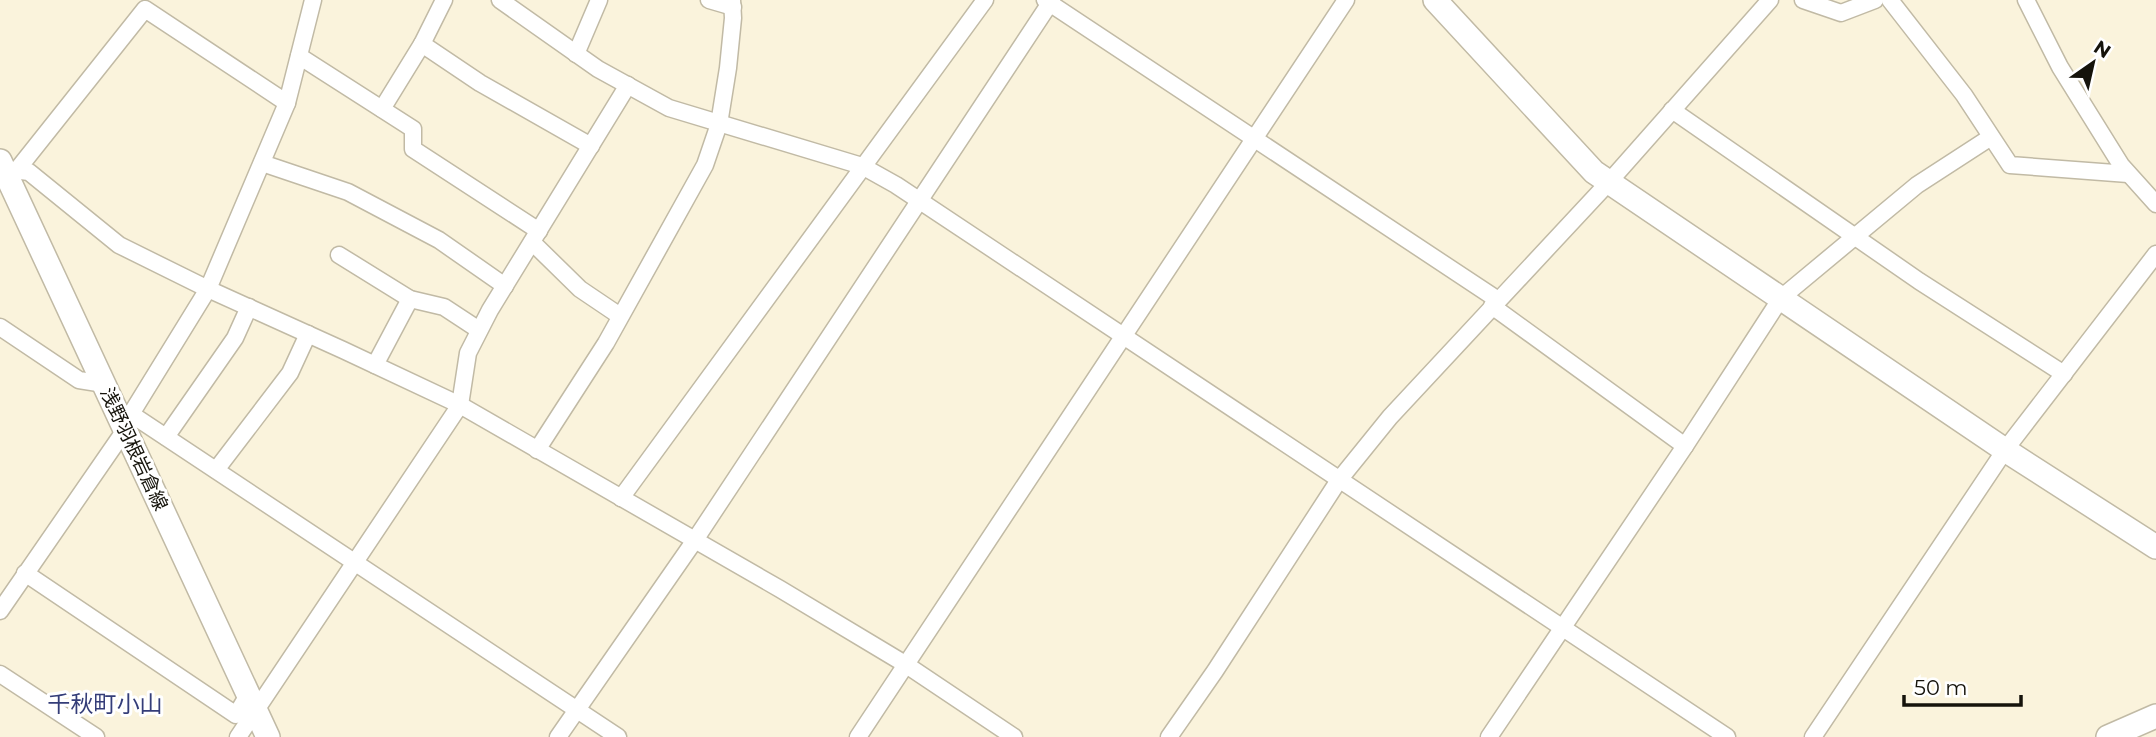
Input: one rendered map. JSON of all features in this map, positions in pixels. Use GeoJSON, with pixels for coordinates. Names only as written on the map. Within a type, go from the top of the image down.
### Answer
{"type":"FeatureCollection","features":[{"type":"Feature","properties":{"kind":"street"},"geometry":{"type":"LineString","coordinates":[[0,611],[128,422],[208,289],[288,103],[313,0]]}},
{"type":"Feature","properties":{"kind":"street"},"geometry":{"type":"LineString","coordinates":[[382,109],[422,44],[444,0]]}},
{"type":"Feature","properties":{"kind":"street"},"geometry":{"type":"LineString","coordinates":[[500,0],[576,54],[668,108],[862,166],[920,201],[1727,737]]}},
{"type":"Feature","properties":{"kind":"street"},"geometry":{"type":"LineString","coordinates":[[576,54],[599,0]]}},
{"type":"Feature","properties":{"kind":"street"},"geometry":{"type":"LineString","coordinates":[[537,450],[606,343],[705,166],[719,124],[728,68],[732,4],[709,0]]}},
{"type":"Feature","properties":{"kind":"street"},"geometry":{"type":"LineString","coordinates":[[621,498],[985,0]]}},
{"type":"Feature","properties":{"kind":"street"},"geometry":{"type":"LineString","coordinates":[[858,737],[1346,0]]}},
{"type":"Feature","properties":{"kind":"street"},"geometry":{"type":"LineString","coordinates":[[1435,0],[1594,172],[2005,450],[2156,547]]}},
{"type":"Feature","properties":{"kind":"street"},"geometry":{"type":"LineString","coordinates":[[1169,737],[1339,480],[1390,417],[1609,182],[1770,0]]}},
{"type":"Feature","properties":{"kind":"street"},"geometry":{"type":"LineString","coordinates":[[1803,0],[1841,13],[1875,0]]}},
{"type":"Feature","properties":{"kind":"street"},"geometry":{"type":"LineString","coordinates":[[1890,0],[1964,95],[2011,165],[2128,174]]}},
{"type":"Feature","properties":{"kind":"street"},"geometry":{"type":"LineString","coordinates":[[2026,0],[2060,66],[2128,174],[2156,204]]}},
{"type":"Feature","properties":{"kind":"street"},"geometry":{"type":"LineString","coordinates":[[558,737],[695,540],[1049,1],[1495,303],[1685,446]]}},
{"type":"Feature","properties":{"kind":"street"},"geometry":{"type":"LineString","coordinates":[[288,103],[148,5],[7,167],[29,172],[119,245],[460,405],[905,664],[1014,737]]}},
{"type":"Feature","properties":{"kind":"street"},"geometry":{"type":"LineString","coordinates":[[422,44],[480,82],[591,146]]}},
{"type":"Feature","properties":{"kind":"street"},"geometry":{"type":"LineString","coordinates":[[299,56],[413,129],[413,149],[535,236],[579,289],[620,316]]}},
{"type":"Feature","properties":{"kind":"street"},"geometry":{"type":"LineString","coordinates":[[238,737],[252,703],[356,562],[460,405],[468,353],[479,330],[628,85]]}},
{"type":"Feature","properties":{"kind":"street"},"geometry":{"type":"LineString","coordinates":[[1672,110],[1919,281],[2064,374]]}},
{"type":"Feature","properties":{"kind":"street"},"geometry":{"type":"LineString","coordinates":[[1489,737],[1781,298],[1917,185],[1991,137]]}},
{"type":"Feature","properties":{"kind":"street"},"geometry":{"type":"LineString","coordinates":[[262,163],[348,192],[439,240],[505,286]]}},
{"type":"Feature","properties":{"kind":"street","name":"浅野羽根岩倉線"},"geometry":{"type":"LineString","coordinates":[[7,167],[104,384],[128,422],[268,737]]}},
{"type":"Feature","properties":{"kind":"street"},"geometry":{"type":"LineString","coordinates":[[1814,737],[2005,450],[2156,254]]}},
{"type":"Feature","properties":{"kind":"street"},"geometry":{"type":"LineString","coordinates":[[339,255],[410,299],[444,307],[479,330]]}},
{"type":"Feature","properties":{"kind":"street"},"geometry":{"type":"LineString","coordinates":[[375,365],[410,299]]}},
{"type":"Feature","properties":{"kind":"street"},"geometry":{"type":"LineString","coordinates":[[166,437],[235,338],[249,307]]}},
{"type":"Feature","properties":{"kind":"street"},"geometry":{"type":"LineString","coordinates":[[0,327],[79,380],[104,384]]}},
{"type":"Feature","properties":{"kind":"street"},"geometry":{"type":"LineString","coordinates":[[216,470],[290,373],[308,334]]}},
{"type":"Feature","properties":{"kind":"street"},"geometry":{"type":"LineString","coordinates":[[128,422],[166,437],[618,737]]}},
{"type":"Feature","properties":{"kind":"street"},"geometry":{"type":"LineString","coordinates":[[24,573],[236,715],[252,703]]}},
{"type":"Feature","properties":{"kind":"street"},"geometry":{"type":"LineString","coordinates":[[0,674],[96,737]]}},
{"type":"Feature","properties":{"kind":"street"},"geometry":{"type":"LineString","coordinates":[[2108,737],[2156,716]]}},
{"type":"Feature","properties":{"kind":"district","name":"千秋町小山"},"geometry":{"type":"Point","coordinates":[105,704]}}]}
